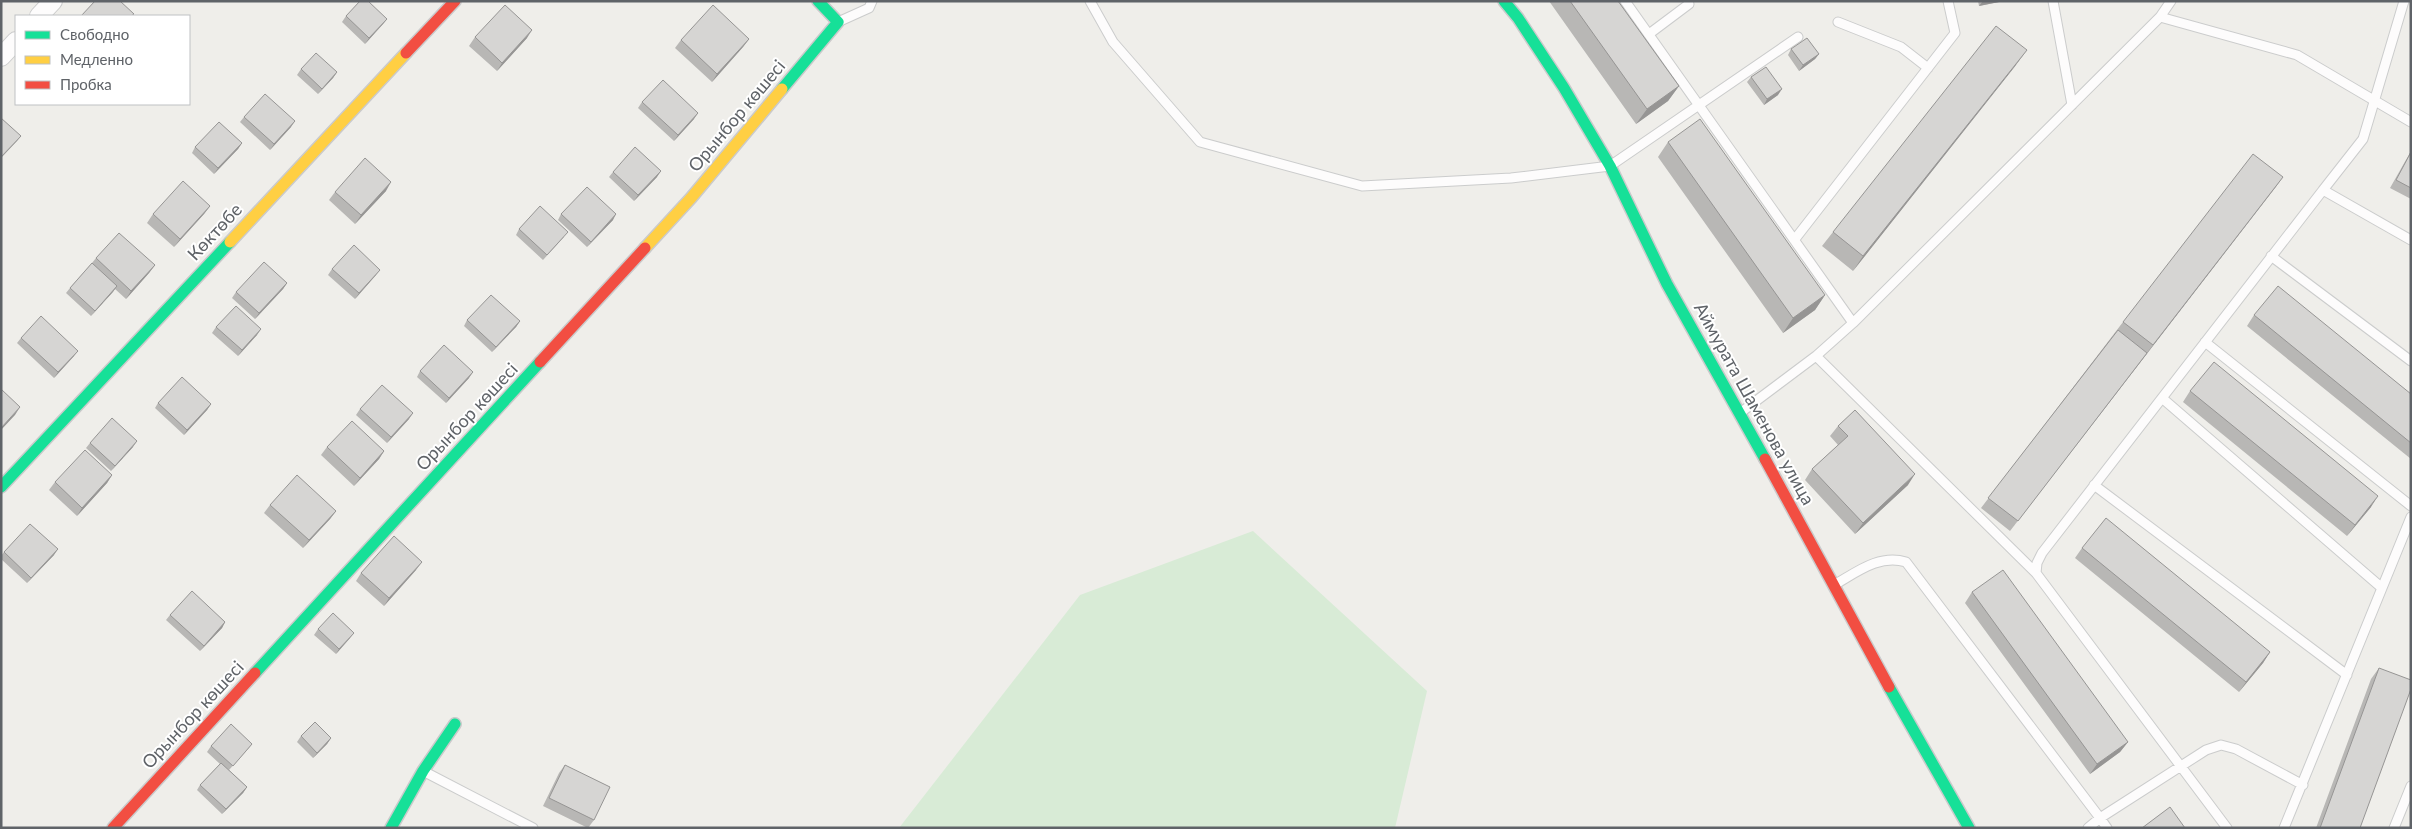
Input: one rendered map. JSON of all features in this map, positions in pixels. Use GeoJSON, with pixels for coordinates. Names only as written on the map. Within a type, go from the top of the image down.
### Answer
{"type":"FeatureCollection","features":[{"type":"Feature","properties":{"kind":"street"},"geometry":{"type":"LineString","coordinates":[[40,15],[53,1]]}},
{"type":"Feature","properties":{"kind":"street","name":"Көктөбе"},"geometry":{"type":"LineString","coordinates":[[1,487],[455,1]]}},
{"type":"Feature","properties":{"kind":"street"},"geometry":{"type":"LineString","coordinates":[[818,1],[838,22]]}},
{"type":"Feature","properties":{"kind":"street","name":"Аймурата Шаменова улица"},"geometry":{"type":"LineString","coordinates":[[1504,1],[1518,18],[1564,88],[1610,166],[1667,284],[1740,413],[1928,761],[1969,828]]}},
{"type":"Feature","properties":{"kind":"street","name":"Орынбор көшесі"},"geometry":{"type":"LineString","coordinates":[[113,828],[691,198],[838,22]]}},
{"type":"Feature","properties":{"kind":"street"},"geometry":{"type":"LineString","coordinates":[[1,57],[15,42]]}},
{"type":"Feature","properties":{"kind":"street"},"geometry":{"type":"LineString","coordinates":[[391,828],[423,771],[455,724]]}},
{"type":"Feature","properties":{"kind":"lane"},"geometry":{"type":"LineString","coordinates":[[838,22],[869,8],[872,1]]}},
{"type":"Feature","properties":{"kind":"lane"},"geometry":{"type":"LineString","coordinates":[[1090,1],[1113,42],[1200,142],[1362,186],[1511,178],[1610,166],[1798,37]]}},
{"type":"Feature","properties":{"kind":"lane"},"geometry":{"type":"LineString","coordinates":[[1625,1],[1853,323]]}},
{"type":"Feature","properties":{"kind":"lane"},"geometry":{"type":"LineString","coordinates":[[1795,239],[1955,33],[1948,1]]}},
{"type":"Feature","properties":{"kind":"lane"},"geometry":{"type":"LineString","coordinates":[[2053,1],[2072,105]]}},
{"type":"Feature","properties":{"kind":"lane"},"geometry":{"type":"LineString","coordinates":[[1740,413],[1816,356],[1853,323],[2160,17],[2171,1]]}},
{"type":"Feature","properties":{"kind":"lane"},"geometry":{"type":"LineString","coordinates":[[2036,573],[2037,563],[2042,553],[2363,139],[2404,1]]}},
{"type":"Feature","properties":{"kind":"lane"},"geometry":{"type":"LineString","coordinates":[[1649,34],[1689,4]]}},
{"type":"Feature","properties":{"kind":"lane"},"geometry":{"type":"LineString","coordinates":[[2160,17],[2297,55],[2374,102],[2411,122]]}},
{"type":"Feature","properties":{"kind":"lane"},"geometry":{"type":"LineString","coordinates":[[1838,22],[1901,47],[1928,68]]}},
{"type":"Feature","properties":{"kind":"lane"},"geometry":{"type":"LineString","coordinates":[[2323,190],[2411,240]]}},
{"type":"Feature","properties":{"kind":"lane"},"geometry":{"type":"LineString","coordinates":[[2271,256],[2411,361]]}},
{"type":"Feature","properties":{"kind":"lane"},"geometry":{"type":"LineString","coordinates":[[2205,342],[2411,506]]}},
{"type":"Feature","properties":{"kind":"lane"},"geometry":{"type":"LineString","coordinates":[[1816,356],[2036,573],[2183,766],[2227,828]]}},
{"type":"Feature","properties":{"kind":"lane"},"geometry":{"type":"LineString","coordinates":[[2162,398],[2382,588]]}},
{"type":"Feature","properties":{"kind":"lane"},"geometry":{"type":"LineString","coordinates":[[2094,486],[2347,675]]}},
{"type":"Feature","properties":{"kind":"lane"},"geometry":{"type":"LineString","coordinates":[[2284,828],[2411,517]]}},
{"type":"Feature","properties":{"kind":"lane"},"geometry":{"type":"LineString","coordinates":[[1834,585],[1874,563],[1893,559],[1906,562],[2107,828]]}},
{"type":"Feature","properties":{"kind":"lane"},"geometry":{"type":"LineString","coordinates":[[2088,828],[2100,818],[2206,750],[2222,745],[2236,749],[2303,785]]}},
{"type":"Feature","properties":{"kind":"lane"},"geometry":{"type":"LineString","coordinates":[[423,771],[533,828]]}},
{"type":"Feature","properties":{"kind":"lane"},"geometry":{"type":"LineString","coordinates":[[2394,828],[2411,786]]}},
{"type":"Feature","properties":{"kind":"green space"},"geometry":{"type":"Polygon","coordinates":[[[1253,531],[1427,691],[1395,828],[899,828],[1080,595],[1253,531]]]}},
{"type":"Feature","properties":{"kind":"building"},"geometry":{"type":"Polygon","coordinates":[[[95,1],[120,1],[134,14],[132,15],[82,15],[95,1]]]}},
{"type":"Feature","properties":{"kind":"building"},"geometry":{"type":"Polygon","coordinates":[[[360,1],[368,1],[387,19],[369,38],[346,16],[360,1]]]}},
{"type":"Feature","properties":{"kind":"building"},"geometry":{"type":"Polygon","coordinates":[[[1570,1],[1618,1],[1679,86],[1647,109],[1570,1]]]}},
{"type":"Feature","properties":{"kind":"building"},"geometry":{"type":"Polygon","coordinates":[[[505,5],[532,30],[502,63],[475,37],[505,5]]]}},
{"type":"Feature","properties":{"kind":"building"},"geometry":{"type":"Polygon","coordinates":[[[713,5],[749,39],[717,74],[681,40],[713,5]]]}},
{"type":"Feature","properties":{"kind":"building"},"geometry":{"type":"Polygon","coordinates":[[[1996,26],[2027,50],[1863,256],[1833,232],[1996,26]]]}},
{"type":"Feature","properties":{"kind":"building"},"geometry":{"type":"Polygon","coordinates":[[[1807,38],[1819,54],[1803,65],[1791,49],[1807,38]]]}},
{"type":"Feature","properties":{"kind":"building"},"geometry":{"type":"Polygon","coordinates":[[[316,53],[337,72],[322,89],[301,69],[316,53]]]}},
{"type":"Feature","properties":{"kind":"building"},"geometry":{"type":"Polygon","coordinates":[[[1766,67],[1782,89],[1767,99],[1751,77],[1766,67]]]}},
{"type":"Feature","properties":{"kind":"building"},"geometry":{"type":"Polygon","coordinates":[[[663,80],[698,113],[678,135],[642,102],[663,80]]]}},
{"type":"Feature","properties":{"kind":"building"},"geometry":{"type":"Polygon","coordinates":[[[265,94],[295,121],[274,144],[244,117],[265,94]]]}},
{"type":"Feature","properties":{"kind":"building"},"geometry":{"type":"Polygon","coordinates":[[[1,118],[21,136],[1,157],[1,118]]]}},
{"type":"Feature","properties":{"kind":"building"},"geometry":{"type":"Polygon","coordinates":[[[1700,119],[1825,295],[1793,318],[1668,142],[1700,119]]]}},
{"type":"Feature","properties":{"kind":"building"},"geometry":{"type":"Polygon","coordinates":[[[219,122],[242,143],[218,168],[195,147],[219,122]]]}},
{"type":"Feature","properties":{"kind":"building"},"geometry":{"type":"Polygon","coordinates":[[[635,147],[661,171],[638,195],[613,172],[635,147]]]}},
{"type":"Feature","properties":{"kind":"building"},"geometry":{"type":"Polygon","coordinates":[[[2411,152],[2411,188],[2396,180],[2411,152]]]}},
{"type":"Feature","properties":{"kind":"building"},"geometry":{"type":"Polygon","coordinates":[[[2253,154],[2283,177],[2153,345],[2123,322],[2253,154]]]}},
{"type":"Feature","properties":{"kind":"building"},"geometry":{"type":"Polygon","coordinates":[[[365,158],[391,182],[361,215],[335,192],[365,158]]]}},
{"type":"Feature","properties":{"kind":"building"},"geometry":{"type":"Polygon","coordinates":[[[183,181],[210,206],[180,239],[153,214],[183,181]]]}},
{"type":"Feature","properties":{"kind":"building"},"geometry":{"type":"Polygon","coordinates":[[[587,187],[616,214],[591,242],[561,214],[587,187]]]}},
{"type":"Feature","properties":{"kind":"building"},"geometry":{"type":"Polygon","coordinates":[[[540,206],[568,232],[547,255],[519,229],[540,206]]]}},
{"type":"Feature","properties":{"kind":"building"},"geometry":{"type":"Polygon","coordinates":[[[119,233],[155,265],[131,291],[96,258],[119,233]]]}},
{"type":"Feature","properties":{"kind":"building"},"geometry":{"type":"Polygon","coordinates":[[[354,245],[380,270],[359,293],[332,269],[354,245]]]}},
{"type":"Feature","properties":{"kind":"building"},"geometry":{"type":"Polygon","coordinates":[[[264,262],[287,283],[259,313],[236,292],[264,262]]]}},
{"type":"Feature","properties":{"kind":"building"},"geometry":{"type":"Polygon","coordinates":[[[92,263],[117,286],[95,311],[70,288],[92,263]]]}},
{"type":"Feature","properties":{"kind":"building"},"geometry":{"type":"Polygon","coordinates":[[[2278,286],[2411,394],[2411,443],[2254,315],[2278,286]]]}},
{"type":"Feature","properties":{"kind":"building"},"geometry":{"type":"Polygon","coordinates":[[[491,295],[520,321],[496,347],[467,320],[491,295]]]}},
{"type":"Feature","properties":{"kind":"building"},"geometry":{"type":"Polygon","coordinates":[[[236,306],[261,329],[242,350],[216,327],[236,306]]]}},
{"type":"Feature","properties":{"kind":"building"},"geometry":{"type":"Polygon","coordinates":[[[41,316],[78,351],[58,372],[21,338],[41,316]]]}},
{"type":"Feature","properties":{"kind":"building"},"geometry":{"type":"Polygon","coordinates":[[[2118,330],[2147,353],[2018,521],[1988,498],[2118,330]]]}},
{"type":"Feature","properties":{"kind":"building"},"geometry":{"type":"Polygon","coordinates":[[[444,345],[473,372],[449,398],[420,371],[444,345]]]}},
{"type":"Feature","properties":{"kind":"building"},"geometry":{"type":"Polygon","coordinates":[[[2214,362],[2378,496],[2355,525],[2190,391],[2214,362]]]}},
{"type":"Feature","properties":{"kind":"building"},"geometry":{"type":"Polygon","coordinates":[[[182,377],[211,404],[187,430],[158,403],[182,377]]]}},
{"type":"Feature","properties":{"kind":"building"},"geometry":{"type":"Polygon","coordinates":[[[382,385],[413,413],[391,437],[360,409],[382,385]]]}},
{"type":"Feature","properties":{"kind":"building"},"geometry":{"type":"Polygon","coordinates":[[[1,389],[20,407],[1,428],[1,389]]]}},
{"type":"Feature","properties":{"kind":"building"},"geometry":{"type":"Polygon","coordinates":[[[1855,410],[1915,474],[1863,523],[1812,469],[1848,436],[1838,426],[1855,410]]]}},
{"type":"Feature","properties":{"kind":"building"},"geometry":{"type":"Polygon","coordinates":[[[112,418],[137,441],[115,466],[90,443],[112,418]]]}},
{"type":"Feature","properties":{"kind":"building"},"geometry":{"type":"Polygon","coordinates":[[[352,421],[384,451],[360,478],[327,447],[352,421]]]}},
{"type":"Feature","properties":{"kind":"building"},"geometry":{"type":"Polygon","coordinates":[[[85,450],[112,475],[82,508],[55,482],[85,450]]]}},
{"type":"Feature","properties":{"kind":"building"},"geometry":{"type":"Polygon","coordinates":[[[297,475],[336,511],[309,540],[270,505],[297,475]]]}},
{"type":"Feature","properties":{"kind":"building"},"geometry":{"type":"Polygon","coordinates":[[[2106,518],[2270,652],[2246,682],[2082,548],[2106,518]]]}},
{"type":"Feature","properties":{"kind":"building"},"geometry":{"type":"Polygon","coordinates":[[[30,524],[58,549],[31,578],[4,552],[30,524]]]}},
{"type":"Feature","properties":{"kind":"building"},"geometry":{"type":"Polygon","coordinates":[[[394,536],[422,562],[389,598],[361,573],[394,536]]]}},
{"type":"Feature","properties":{"kind":"building"},"geometry":{"type":"Polygon","coordinates":[[[2003,570],[2128,742],[2097,764],[1972,592],[2003,570]]]}},
{"type":"Feature","properties":{"kind":"building"},"geometry":{"type":"Polygon","coordinates":[[[192,591],[225,622],[204,646],[170,615],[192,591]]]}},
{"type":"Feature","properties":{"kind":"building"},"geometry":{"type":"Polygon","coordinates":[[[333,613],[354,633],[339,649],[318,629],[333,613]]]}},
{"type":"Feature","properties":{"kind":"building"},"geometry":{"type":"Polygon","coordinates":[[[2379,668],[2411,680],[2411,689],[2360,828],[2320,828],[2379,668]]]}},
{"type":"Feature","properties":{"kind":"building"},"geometry":{"type":"Polygon","coordinates":[[[315,722],[331,738],[317,753],[301,736],[315,722]]]}},
{"type":"Feature","properties":{"kind":"building"},"geometry":{"type":"Polygon","coordinates":[[[231,724],[252,744],[233,766],[211,746],[231,724]]]}},
{"type":"Feature","properties":{"kind":"building"},"geometry":{"type":"Polygon","coordinates":[[[221,763],[247,787],[226,809],[200,785],[221,763]]]}},
{"type":"Feature","properties":{"kind":"building"},"geometry":{"type":"Polygon","coordinates":[[[565,765],[610,787],[594,820],[549,798],[565,765]]]}},
{"type":"Feature","properties":{"kind":"building"},"geometry":{"type":"Polygon","coordinates":[[[2170,807],[2185,828],[2142,828],[2170,807]]]}},
{"type":"Feature","properties":{"kind":"traffic: fast"},"geometry":{"type":"LineString","coordinates":[[782,89],[838,22],[818,1]]}},
{"type":"Feature","properties":{"kind":"traffic: fast"},"geometry":{"type":"LineString","coordinates":[[1504,1],[1518,18],[1564,88],[1610,166],[1667,284],[1765,459]]}},
{"type":"Feature","properties":{"kind":"traffic: fast"},"geometry":{"type":"LineString","coordinates":[[1,487],[230,242]]}},
{"type":"Feature","properties":{"kind":"traffic: fast"},"geometry":{"type":"LineString","coordinates":[[255,673],[540,362]]}},
{"type":"Feature","properties":{"kind":"traffic: fast"},"geometry":{"type":"LineString","coordinates":[[1889,687],[1969,828]]}},
{"type":"Feature","properties":{"kind":"traffic: fast"},"geometry":{"type":"LineString","coordinates":[[391,828],[423,771],[455,724]]}},
{"type":"Feature","properties":{"kind":"traffic: slow"},"geometry":{"type":"LineString","coordinates":[[230,242],[406,53]]}},
{"type":"Feature","properties":{"kind":"traffic: slow"},"geometry":{"type":"LineString","coordinates":[[645,248],[691,198],[782,89]]}},
{"type":"Feature","properties":{"kind":"traffic: jam"},"geometry":{"type":"LineString","coordinates":[[406,53],[455,1]]}},
{"type":"Feature","properties":{"kind":"traffic: jam"},"geometry":{"type":"LineString","coordinates":[[540,362],[645,248]]}},
{"type":"Feature","properties":{"kind":"traffic: jam"},"geometry":{"type":"LineString","coordinates":[[1765,459],[1889,687]]}},
{"type":"Feature","properties":{"kind":"traffic: jam"},"geometry":{"type":"LineString","coordinates":[[113,828],[255,673]]}}]}
